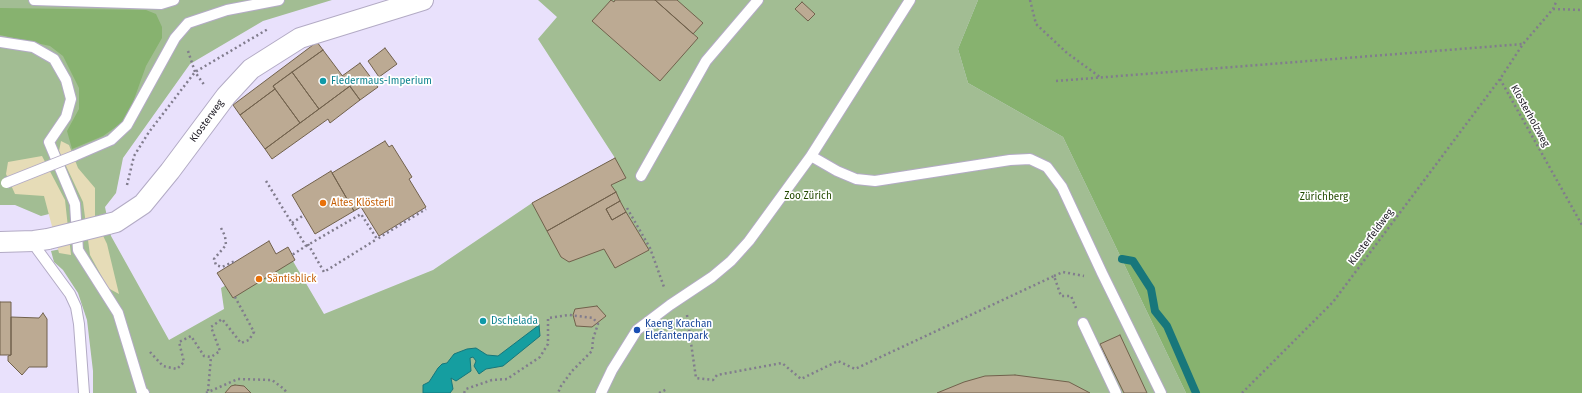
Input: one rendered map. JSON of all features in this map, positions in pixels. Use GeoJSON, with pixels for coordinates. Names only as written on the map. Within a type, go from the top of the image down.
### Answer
{"type":"FeatureCollection","features":[{"type":"Feature","properties":{"kind":"street","name":"Klosterweg"},"geometry":{"type":"LineString","coordinates":[[0,242],[34,241],[42,244],[116,222],[143,204],[170,171],[226,96],[251,69],[300,38],[423,0]]}},
{"type":"Feature","properties":{"kind":"lane"},"geometry":{"type":"LineString","coordinates":[[34,0],[161,4],[174,0]]}},
{"type":"Feature","properties":{"kind":"lane"},"geometry":{"type":"LineString","coordinates":[[3,184],[111,140],[127,125],[175,38],[188,23],[227,10],[279,0]]}},
{"type":"Feature","properties":{"kind":"lane"},"geometry":{"type":"LineString","coordinates":[[641,176],[706,61],[758,0]]}},
{"type":"Feature","properties":{"kind":"lane"},"geometry":{"type":"LineString","coordinates":[[601,393],[612,370],[637,330],[673,303],[712,277],[731,261],[749,241],[811,156],[910,0]]}},
{"type":"Feature","properties":{"kind":"lane"},"geometry":{"type":"LineString","coordinates":[[0,42],[33,47],[54,59],[66,80],[71,99],[66,118],[49,142],[75,204],[78,250],[118,313],[142,392],[144,393]]}},
{"type":"Feature","properties":{"kind":"lane"},"geometry":{"type":"LineString","coordinates":[[811,156],[837,172],[856,179],[875,181],[1030,159],[1048,167],[1062,187],[1161,393]]}},
{"type":"Feature","properties":{"kind":"lane"},"geometry":{"type":"LineString","coordinates":[[42,244],[76,307],[80,324],[84,393]]}},
{"type":"Feature","properties":{"kind":"lane"},"geometry":{"type":"LineString","coordinates":[[1083,323],[1116,393]]}},
{"type":"Feature","properties":{"kind":"path"},"geometry":{"type":"LineString","coordinates":[[1030,0],[1036,24],[1067,53],[1100,77]]}},
{"type":"Feature","properties":{"kind":"path","name":"Klosterholzweg"},"geometry":{"type":"LineString","coordinates":[[1557,0],[1554,9],[1523,44],[1500,80],[1582,225]]}},
{"type":"Feature","properties":{"kind":"path"},"geometry":{"type":"LineString","coordinates":[[1554,9],[1582,10]]}},
{"type":"Feature","properties":{"kind":"path"},"geometry":{"type":"LineString","coordinates":[[1056,81],[1523,44]]}},
{"type":"Feature","properties":{"kind":"path","name":"Klosterfeldweg"},"geometry":{"type":"LineString","coordinates":[[1242,393],[1333,302],[1500,80]]}},
{"type":"Feature","properties":{"kind":"path"},"geometry":{"type":"LineString","coordinates":[[266,181],[324,272],[426,209]]}},
{"type":"Feature","properties":{"kind":"path"},"geometry":{"type":"LineString","coordinates":[[627,208],[650,248],[661,280]]}},
{"type":"Feature","properties":{"kind":"path"},"geometry":{"type":"LineString","coordinates":[[292,255],[361,214],[377,239]]}},
{"type":"Feature","properties":{"kind":"path"},"geometry":{"type":"LineString","coordinates":[[292,223],[304,215]]}},
{"type":"Feature","properties":{"kind":"path"},"geometry":{"type":"LineString","coordinates":[[221,228],[225,236],[226,245],[214,259],[216,265],[222,268],[235,261]]}},
{"type":"Feature","properties":{"kind":"path"},"geometry":{"type":"LineString","coordinates":[[690,333],[696,378],[713,380],[717,375],[782,363],[801,379],[838,361],[855,369],[1062,272],[1092,277],[1102,273]]}},
{"type":"Feature","properties":{"kind":"path"},"geometry":{"type":"LineString","coordinates":[[1054,276],[1061,296],[1071,296],[1076,308]]}},
{"type":"Feature","properties":{"kind":"path"},"geometry":{"type":"LineString","coordinates":[[149,351],[163,366],[177,369],[184,362],[179,342],[191,336],[204,356],[211,357],[220,351],[211,327],[222,319],[241,343],[249,340],[254,332],[235,297]]}},
{"type":"Feature","properties":{"kind":"path"},"geometry":{"type":"LineString","coordinates":[[464,393],[466,389],[492,380],[507,379],[540,357],[548,344],[548,318],[569,315],[593,318],[598,324],[593,339],[592,351],[572,371],[561,386],[558,393]]}},
{"type":"Feature","properties":{"kind":"path"},"geometry":{"type":"LineString","coordinates":[[211,357],[207,392],[238,379],[272,380],[287,393]]}},
{"type":"Feature","properties":{"kind":"path"},"geometry":{"type":"LineString","coordinates":[[659,393],[667,389]]}},
{"type":"Feature","properties":{"kind":"green space","name":"Zoo Zürich"},"geometry":{"type":"Polygon","coordinates":[[[0,0],[332,0],[263,21],[190,64],[123,158],[116,193],[105,207],[111,236],[169,340],[224,309],[221,288],[287,251],[324,314],[433,270],[532,203],[615,158],[538,39],[557,17],[538,0],[978,0],[958,49],[968,83],[1063,137],[1186,393],[93,393],[93,371],[87,320],[78,293],[63,270],[54,262],[51,251],[61,249],[53,213],[41,216],[15,205],[0,205],[0,0]]]}},
{"type":"Feature","properties":{"kind":"green space","name":"Zürichberg"},"geometry":{"type":"Polygon","coordinates":[[[978,0],[1582,0],[1582,393],[1186,393],[1063,137],[968,83],[958,49],[978,0]]]}},
{"type":"Feature","properties":{"kind":"green space"},"geometry":{"type":"Polygon","coordinates":[[[0,8],[146,10],[156,14],[162,27],[162,38],[146,66],[127,119],[103,136],[72,149],[67,131],[79,109],[79,88],[63,56],[50,46],[0,35],[0,8]]]}},
{"type":"Feature","properties":{"kind":"sand"},"geometry":{"type":"Polygon","coordinates":[[[61,141],[69,145],[78,168],[95,188],[95,219],[107,244],[119,294],[108,288],[90,255],[83,202],[59,151],[61,141]]]}},
{"type":"Feature","properties":{"kind":"sand"},"geometry":{"type":"Polygon","coordinates":[[[42,156],[65,200],[71,255],[59,253],[44,196],[15,194],[6,174],[8,162],[42,156]]]}},
{"type":"Feature","properties":{"kind":"shaded area"},"geometry":{"type":"Polygon","coordinates":[[[539,325],[540,336],[503,366],[486,369],[479,374],[474,366],[476,361],[473,357],[470,358],[471,371],[456,381],[451,378],[453,389],[450,393],[423,393],[423,385],[429,382],[438,368],[442,364],[447,363],[454,354],[467,349],[476,348],[487,355],[498,356],[539,325]]]}},
{"type":"Feature","properties":{"kind":"building"},"geometry":{"type":"Polygon","coordinates":[[[611,0],[614,2],[615,0],[655,0],[698,38],[660,81],[592,21],[611,0]]]}},
{"type":"Feature","properties":{"kind":"building"},"geometry":{"type":"Polygon","coordinates":[[[655,0],[677,0],[703,23],[693,34],[655,0]]]}},
{"type":"Feature","properties":{"kind":"building"},"geometry":{"type":"Polygon","coordinates":[[[802,2],[815,14],[808,21],[795,9],[802,2]]]}},
{"type":"Feature","properties":{"kind":"building"},"geometry":{"type":"Polygon","coordinates":[[[317,42],[323,50],[273,86],[275,89],[240,115],[233,105],[317,42]]]}},
{"type":"Feature","properties":{"kind":"building"},"geometry":{"type":"Polygon","coordinates":[[[385,48],[397,64],[379,77],[368,61],[385,48]]]}},
{"type":"Feature","properties":{"kind":"building","name":"Fledermaus-Imperium"},"geometry":{"type":"Polygon","coordinates":[[[323,50],[350,86],[319,109],[292,72],[323,50]]]}},
{"type":"Feature","properties":{"kind":"building"},"geometry":{"type":"Polygon","coordinates":[[[360,63],[378,87],[360,100],[342,76],[360,63]]]}},
{"type":"Feature","properties":{"kind":"building"},"geometry":{"type":"Polygon","coordinates":[[[292,72],[319,109],[300,123],[273,86],[292,72]]]}},
{"type":"Feature","properties":{"kind":"building"},"geometry":{"type":"Polygon","coordinates":[[[350,86],[360,100],[330,123],[328,119],[272,159],[265,149],[350,86]]]}},
{"type":"Feature","properties":{"kind":"building"},"geometry":{"type":"Polygon","coordinates":[[[275,89],[300,123],[265,149],[240,115],[275,89]]]}},
{"type":"Feature","properties":{"kind":"building"},"geometry":{"type":"Polygon","coordinates":[[[385,141],[389,147],[392,145],[412,177],[409,179],[426,207],[379,236],[361,207],[354,211],[332,173],[385,141]]]}},
{"type":"Feature","properties":{"kind":"building"},"geometry":{"type":"Polygon","coordinates":[[[615,158],[626,178],[611,185],[616,192],[547,231],[532,203],[615,158]]]}},
{"type":"Feature","properties":{"kind":"building","name":"Altes Klösterli"},"geometry":{"type":"Polygon","coordinates":[[[331,171],[354,211],[315,234],[292,195],[331,171]]]}},
{"type":"Feature","properties":{"kind":"building"},"geometry":{"type":"Polygon","coordinates":[[[616,192],[620,201],[606,209],[612,220],[626,212],[649,250],[615,268],[604,249],[569,262],[561,257],[547,231],[616,192]]]}},
{"type":"Feature","properties":{"kind":"building"},"geometry":{"type":"Polygon","coordinates":[[[620,201],[626,212],[612,220],[606,209],[620,201]]]}},
{"type":"Feature","properties":{"kind":"building"},"geometry":{"type":"Polygon","coordinates":[[[269,241],[276,254],[288,247],[295,260],[233,298],[217,273],[269,241]]]}},
{"type":"Feature","properties":{"kind":"building"},"geometry":{"type":"Polygon","coordinates":[[[0,302],[11,302],[11,355],[0,355],[0,302]]]}},
{"type":"Feature","properties":{"kind":"building"},"geometry":{"type":"Polygon","coordinates":[[[597,306],[606,316],[592,327],[576,326],[573,315],[575,309],[597,306]]]}},
{"type":"Feature","properties":{"kind":"building"},"geometry":{"type":"Polygon","coordinates":[[[43,313],[47,319],[47,367],[29,367],[22,375],[8,361],[8,356],[11,355],[11,317],[39,318],[43,313]]]}},
{"type":"Feature","properties":{"kind":"building"},"geometry":{"type":"Polygon","coordinates":[[[1120,335],[1147,393],[1124,393],[1100,344],[1120,335]]]}},
{"type":"Feature","properties":{"kind":"building"},"geometry":{"type":"Polygon","coordinates":[[[1015,375],[1069,382],[1090,393],[937,393],[964,382],[985,376],[1015,375]]]}},
{"type":"Feature","properties":{"kind":"building"},"geometry":{"type":"Polygon","coordinates":[[[231,386],[244,386],[251,393],[225,393],[231,386]]]}},
{"type":"Feature","properties":{"kind":"waterway"},"geometry":{"type":"LineString","coordinates":[[1122,259],[1133,261],[1151,289],[1155,311],[1167,326],[1196,393]]}},
{"type":"Feature","properties":{"kind":"place","name":"Fledermaus-Imperium"},"geometry":{"type":"Point","coordinates":[323,81]}},
{"type":"Feature","properties":{"kind":"place","name":"Altes Klösterli"},"geometry":{"type":"Point","coordinates":[323,203]}},
{"type":"Feature","properties":{"kind":"place","name":"Säntisblick"},"geometry":{"type":"Point","coordinates":[259,279]}},
{"type":"Feature","properties":{"kind":"place","name":"Dschelada"},"geometry":{"type":"Point","coordinates":[483,321]}},
{"type":"Feature","properties":{"kind":"place","name":"Kaeng Krachan Elefantenpark"},"geometry":{"type":"Point","coordinates":[637,330]}}]}
